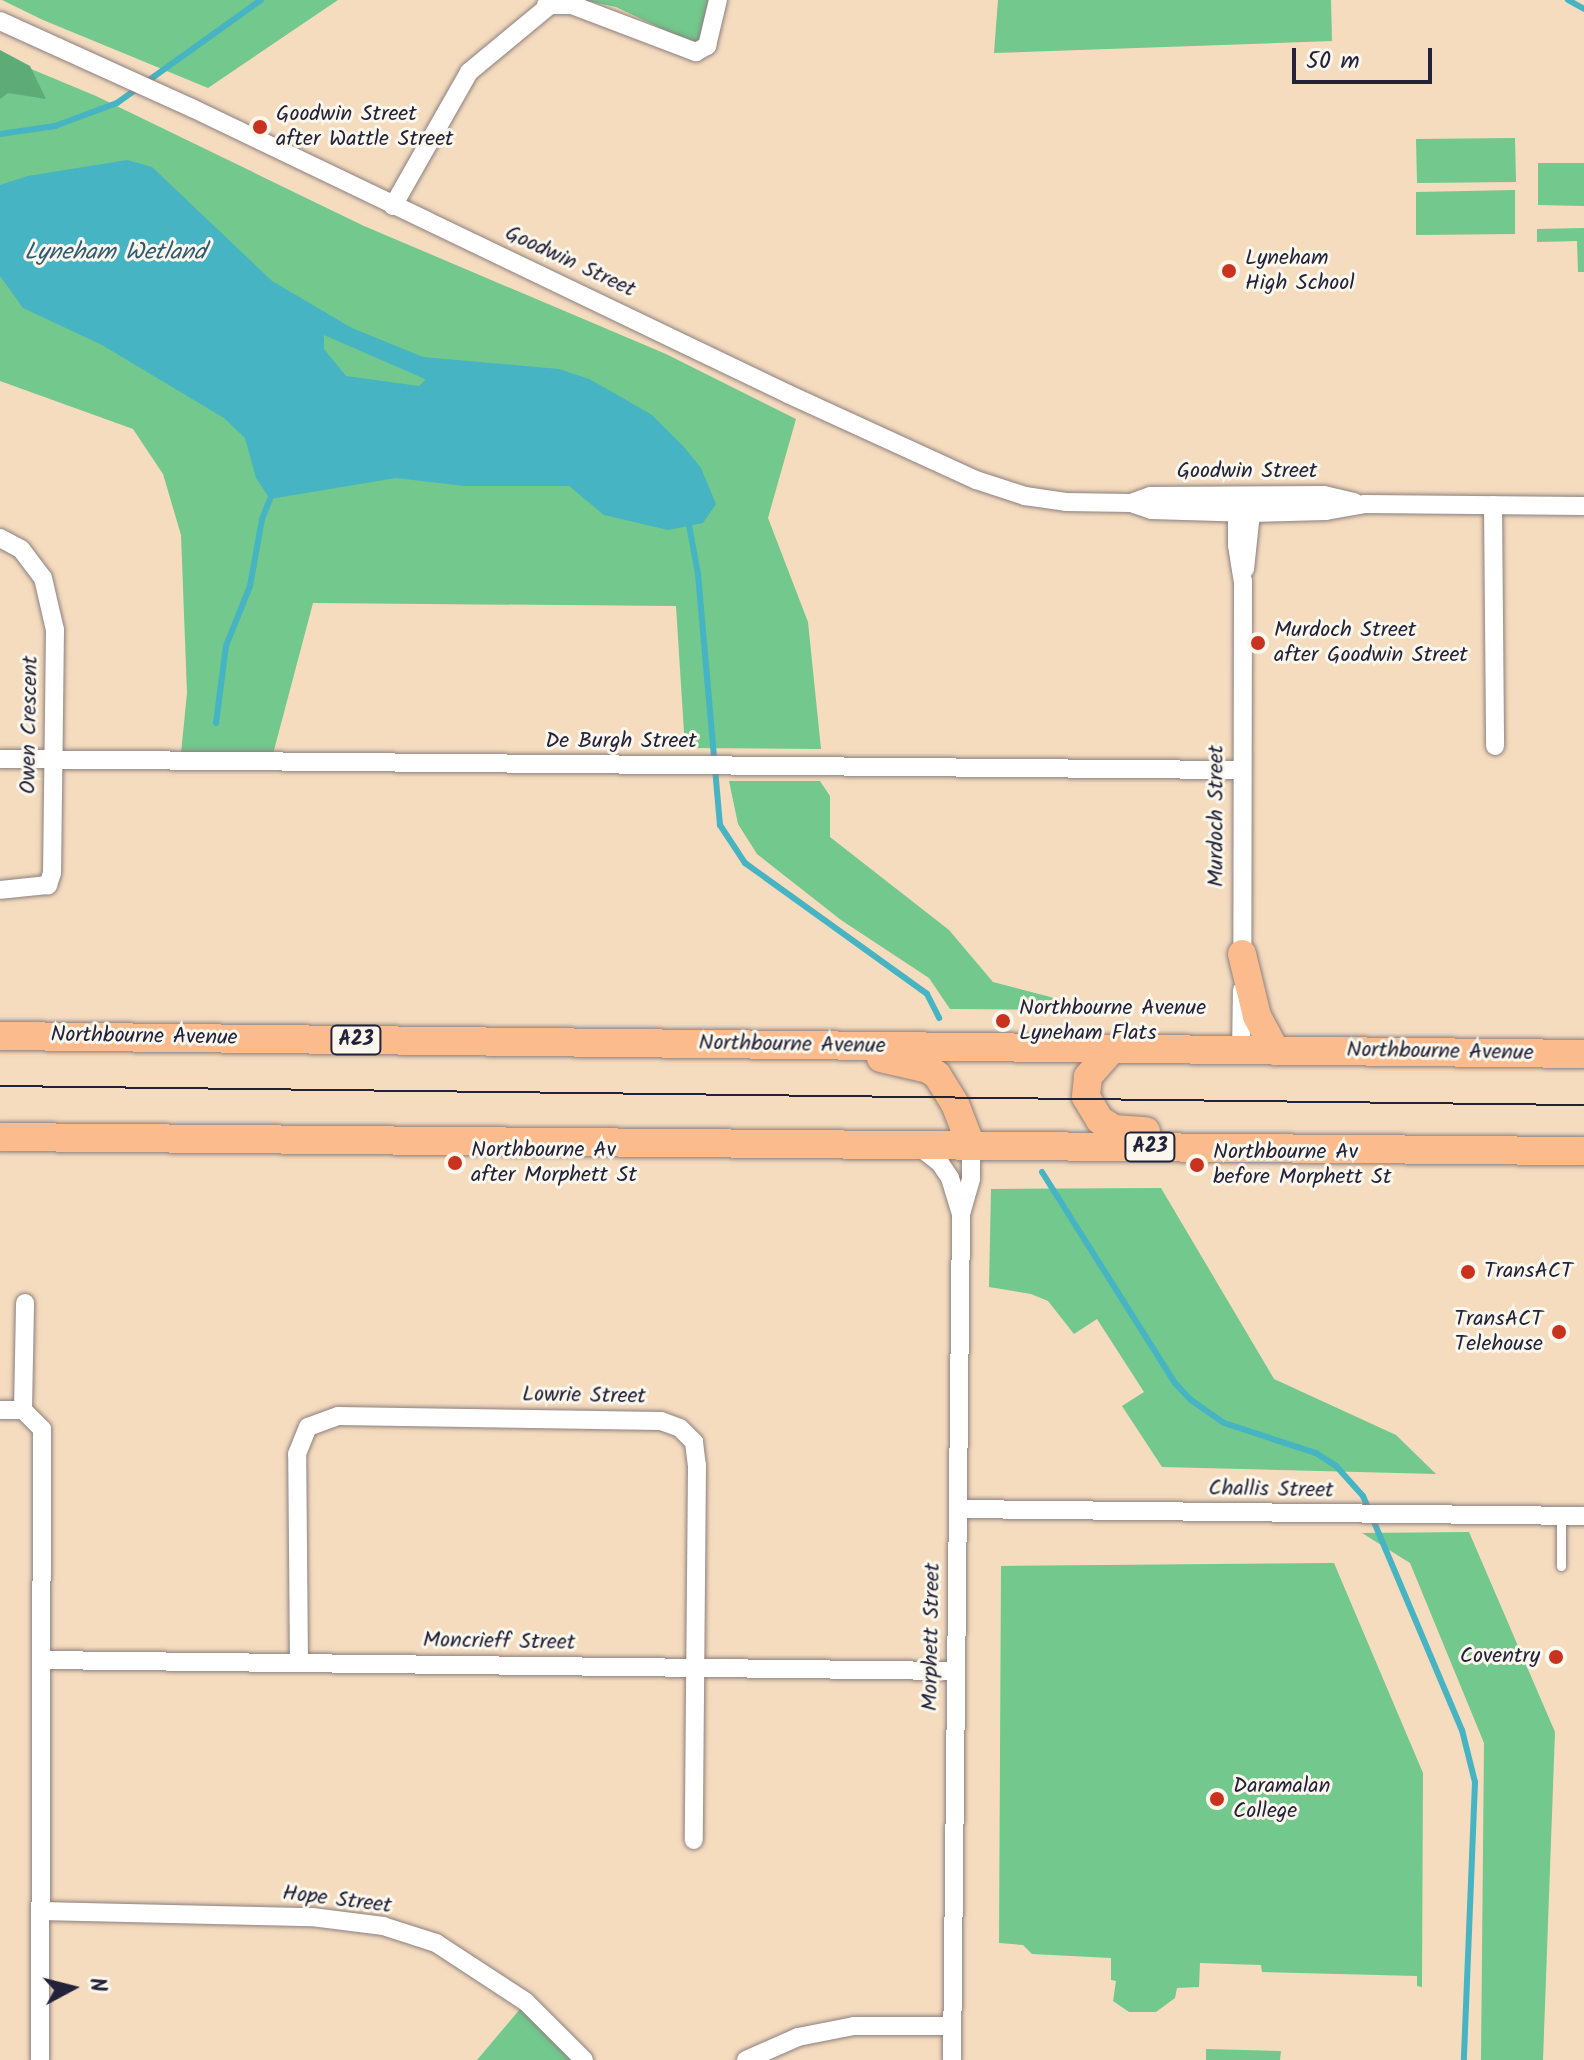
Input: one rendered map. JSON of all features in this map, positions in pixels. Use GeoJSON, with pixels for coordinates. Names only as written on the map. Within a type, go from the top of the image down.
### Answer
{"type":"FeatureCollection","features":[{"type":"Feature","properties":{"kind":"highway"},"geometry":{"type":"LineString","coordinates":[[1242,954],[1257,1016],[1276,1051]]}},
{"type":"Feature","properties":{"kind":"highway","name":"Northbourne Avenue"},"geometry":{"type":"LineString","coordinates":[[0,1036],[1584,1054]]}},
{"type":"Feature","properties":{"kind":"highway"},"geometry":{"type":"LineString","coordinates":[[864,1047],[883,1059],[928,1069],[937,1075],[955,1104],[971,1145]]}},
{"type":"Feature","properties":{"kind":"highway"},"geometry":{"type":"LineString","coordinates":[[1112,1049],[1088,1077],[1086,1097],[1100,1120],[1114,1129],[1182,1132],[1330,1149]]}},
{"type":"Feature","properties":{"kind":"highway","name":"A23"},"geometry":{"type":"LineString","coordinates":[[0,1137],[1584,1151]]}},
{"type":"Feature","properties":{"kind":"street"},"geometry":{"type":"LineString","coordinates":[[393,206],[469,72],[551,3],[572,5],[696,52],[707,46],[718,0]]}},
{"type":"Feature","properties":{"kind":"street","name":"Goodwin Street"},"geometry":{"type":"LineString","coordinates":[[0,21],[976,480],[1052,500],[1131,503],[1151,510],[1244,504],[1326,511],[1364,504],[1584,506]]}},
{"type":"Feature","properties":{"kind":"street","name":"Murdoch Street"},"geometry":{"type":"LineString","coordinates":[[1241,1051],[1243,581],[1250,545],[1244,504]]}},
{"type":"Feature","properties":{"kind":"street"},"geometry":{"type":"LineString","coordinates":[[1493,505],[1495,746]]}},
{"type":"Feature","properties":{"kind":"street","name":"Owen Crescent"},"geometry":{"type":"LineString","coordinates":[[0,538],[27,556],[50,594],[55,630],[52,873],[48,885],[0,890]]}},
{"type":"Feature","properties":{"kind":"street","name":"De Burgh Street"},"geometry":{"type":"LineString","coordinates":[[0,759],[1241,770]]}},
{"type":"Feature","properties":{"kind":"street","name":"Morphett Street"},"geometry":{"type":"LineString","coordinates":[[917,1145],[940,1163],[950,1178],[961,1214]]}},
{"type":"Feature","properties":{"kind":"street","name":"Morphett Street"},"geometry":{"type":"LineString","coordinates":[[952,2060],[961,1214],[971,1178],[971,1145]]}},
{"type":"Feature","properties":{"kind":"street"},"geometry":{"type":"LineString","coordinates":[[23,1410],[25,1303]]}},
{"type":"Feature","properties":{"kind":"street"},"geometry":{"type":"LineString","coordinates":[[0,1410],[23,1410],[42,1429],[40,2060]]}},
{"type":"Feature","properties":{"kind":"street","name":"Lowrie Street"},"geometry":{"type":"LineString","coordinates":[[299,1663],[297,1454],[308,1427],[338,1416],[661,1421],[680,1428],[694,1442],[697,1465],[694,1840]]}},
{"type":"Feature","properties":{"kind":"street","name":"Challis Street"},"geometry":{"type":"LineString","coordinates":[[958,1509],[1350,1516],[1584,1516]]}},
{"type":"Feature","properties":{"kind":"street","name":"Moncrieff Street"},"geometry":{"type":"LineString","coordinates":[[41,1660],[956,1671]]}},
{"type":"Feature","properties":{"kind":"street","name":"Hope Street"},"geometry":{"type":"LineString","coordinates":[[40,1911],[312,1917],[383,1926],[436,1943],[526,2002],[584,2060]]}},
{"type":"Feature","properties":{"kind":"street"},"geometry":{"type":"LineString","coordinates":[[746,2060],[798,2037],[854,2026],[952,2026]]}},
{"type":"Feature","properties":{"kind":"lane"},"geometry":{"type":"LineString","coordinates":[[1561,1516],[1561,1566]]}},
{"type":"Feature","properties":{"kind":"green space"},"geometry":{"type":"Polygon","coordinates":[[[2,0],[338,0],[208,88],[2,0]]]}},
{"type":"Feature","properties":{"kind":"green space"},"geometry":{"type":"Polygon","coordinates":[[[582,0],[714,0],[701,42],[690,42],[616,7],[582,0]]]}},
{"type":"Feature","properties":{"kind":"green space"},"geometry":{"type":"Polygon","coordinates":[[[998,0],[1331,0],[1332,41],[994,53],[998,0]]]}},
{"type":"Feature","properties":{"kind":"green space"},"geometry":{"type":"Polygon","coordinates":[[[0,50],[30,66],[46,99],[8,93],[0,99],[0,50]]]}},
{"type":"Feature","properties":{"kind":"green space"},"geometry":{"type":"Polygon","coordinates":[[[0,56],[96,96],[364,226],[666,354],[796,419],[768,518],[808,622],[821,749],[685,748],[676,606],[313,603],[273,754],[181,753],[187,693],[181,535],[163,474],[133,429],[0,381],[0,56]]]}},
{"type":"Feature","properties":{"kind":"green space"},"geometry":{"type":"Polygon","coordinates":[[[1515,138],[1516,182],[1417,183],[1416,139],[1515,138]]]}},
{"type":"Feature","properties":{"kind":"green space"},"geometry":{"type":"Polygon","coordinates":[[[1538,163],[1584,163],[1584,206],[1538,205],[1538,163]]]}},
{"type":"Feature","properties":{"kind":"green space"},"geometry":{"type":"Polygon","coordinates":[[[1515,190],[1515,234],[1416,235],[1416,192],[1515,190]]]}},
{"type":"Feature","properties":{"kind":"green space"},"geometry":{"type":"Polygon","coordinates":[[[1584,228],[1584,272],[1578,272],[1577,241],[1537,242],[1537,229],[1584,228]]]}},
{"type":"Feature","properties":{"kind":"green space"},"geometry":{"type":"Polygon","coordinates":[[[729,781],[820,781],[830,796],[830,837],[949,930],[993,982],[1077,1004],[1077,1010],[950,1009],[929,978],[841,920],[757,854],[738,824],[729,781]]]}},
{"type":"Feature","properties":{"kind":"green space"},"geometry":{"type":"Polygon","coordinates":[[[1161,1188],[1274,1379],[1396,1435],[1436,1474],[1162,1467],[1122,1406],[1144,1392],[1097,1319],[1074,1334],[1048,1301],[1031,1294],[989,1287],[991,1189],[1161,1188]]]}},
{"type":"Feature","properties":{"kind":"green space"},"geometry":{"type":"Polygon","coordinates":[[[1469,1532],[1555,1732],[1543,2060],[1481,2060],[1484,1743],[1410,1563],[1362,1533],[1469,1532]]]}},
{"type":"Feature","properties":{"kind":"green space","name":"Daramalan College"},"geometry":{"type":"Polygon","coordinates":[[[1334,1563],[1423,1773],[1422,1987],[1417,1986],[1417,1976],[1262,1972],[1261,1965],[1200,1963],[1199,1987],[1177,1988],[1175,1998],[1156,2012],[1129,2012],[1113,2001],[1116,1981],[1111,1980],[1111,1958],[1032,1954],[1023,1945],[999,1943],[1001,1566],[1334,1563]]]}},
{"type":"Feature","properties":{"kind":"green space"},"geometry":{"type":"Polygon","coordinates":[[[526,2002],[584,2060],[477,2060],[526,2002]]]}},
{"type":"Feature","properties":{"kind":"green space"},"geometry":{"type":"Polygon","coordinates":[[[1206,2049],[1281,2051],[1280,2060],[1206,2060],[1206,2049]]]}},
{"type":"Feature","properties":{"kind":"water","name":"Lyneham Wetland"},"geometry":{"type":"Polygon","coordinates":[[[127,160],[152,167],[272,281],[352,328],[423,357],[559,369],[589,379],[652,415],[701,468],[716,504],[703,523],[668,530],[604,515],[569,486],[464,486],[396,478],[270,499],[256,478],[245,438],[224,418],[102,345],[23,308],[0,276],[0,185],[28,176],[127,160]],[[324,335],[324,349],[346,376],[419,386],[425,379],[324,335]]]}},
{"type":"Feature","properties":{"kind":"waterway"},"geometry":{"type":"LineString","coordinates":[[0,134],[55,126],[117,103],[261,0]]}},
{"type":"Feature","properties":{"kind":"waterway"},"geometry":{"type":"LineString","coordinates":[[1568,0],[1584,9]]}},
{"type":"Feature","properties":{"kind":"waterway"},"geometry":{"type":"LineString","coordinates":[[216,723],[226,646],[250,586],[262,519],[270,499]]}},
{"type":"Feature","properties":{"kind":"waterway"},"geometry":{"type":"LineString","coordinates":[[689,525],[698,574],[720,825],[745,863],[927,994],[939,1018]]}},
{"type":"Feature","properties":{"kind":"waterway"},"geometry":{"type":"LineString","coordinates":[[1042,1172],[1175,1383],[1191,1400],[1224,1423],[1316,1453],[1336,1466],[1363,1496],[1462,1730],[1475,1782],[1464,2060]]}},
{"type":"Feature","properties":{"kind":"tram line"},"geometry":{"type":"LineString","coordinates":[[0,1086],[1584,1105]]}},
{"type":"Feature","properties":{"kind":"place","name":"Goodwin Street after Wattle Street"},"geometry":{"type":"Point","coordinates":[260,127]}},
{"type":"Feature","properties":{"kind":"place","name":"Lyneham High School"},"geometry":{"type":"Point","coordinates":[1229,271]}},
{"type":"Feature","properties":{"kind":"place","name":"Murdoch Street after Goodwin Street"},"geometry":{"type":"Point","coordinates":[1258,643]}},
{"type":"Feature","properties":{"kind":"place","name":"Northbourne Avenue Lyneham Flats"},"geometry":{"type":"Point","coordinates":[1003,1021]}},
{"type":"Feature","properties":{"kind":"place","name":"Northbourne Av after Morphett St"},"geometry":{"type":"Point","coordinates":[455,1163]}},
{"type":"Feature","properties":{"kind":"place","name":"Northbourne Av before Morphett St"},"geometry":{"type":"Point","coordinates":[1197,1165]}},
{"type":"Feature","properties":{"kind":"place","name":"TransACT"},"geometry":{"type":"Point","coordinates":[1468,1272]}},
{"type":"Feature","properties":{"kind":"place","name":"TransACT Telehouse"},"geometry":{"type":"Point","coordinates":[1559,1332]}},
{"type":"Feature","properties":{"kind":"place","name":"Coventry"},"geometry":{"type":"Point","coordinates":[1556,1657]}},
{"type":"Feature","properties":{"kind":"place","name":"Daramalan College"},"geometry":{"type":"Point","coordinates":[1217,1799]}}]}
